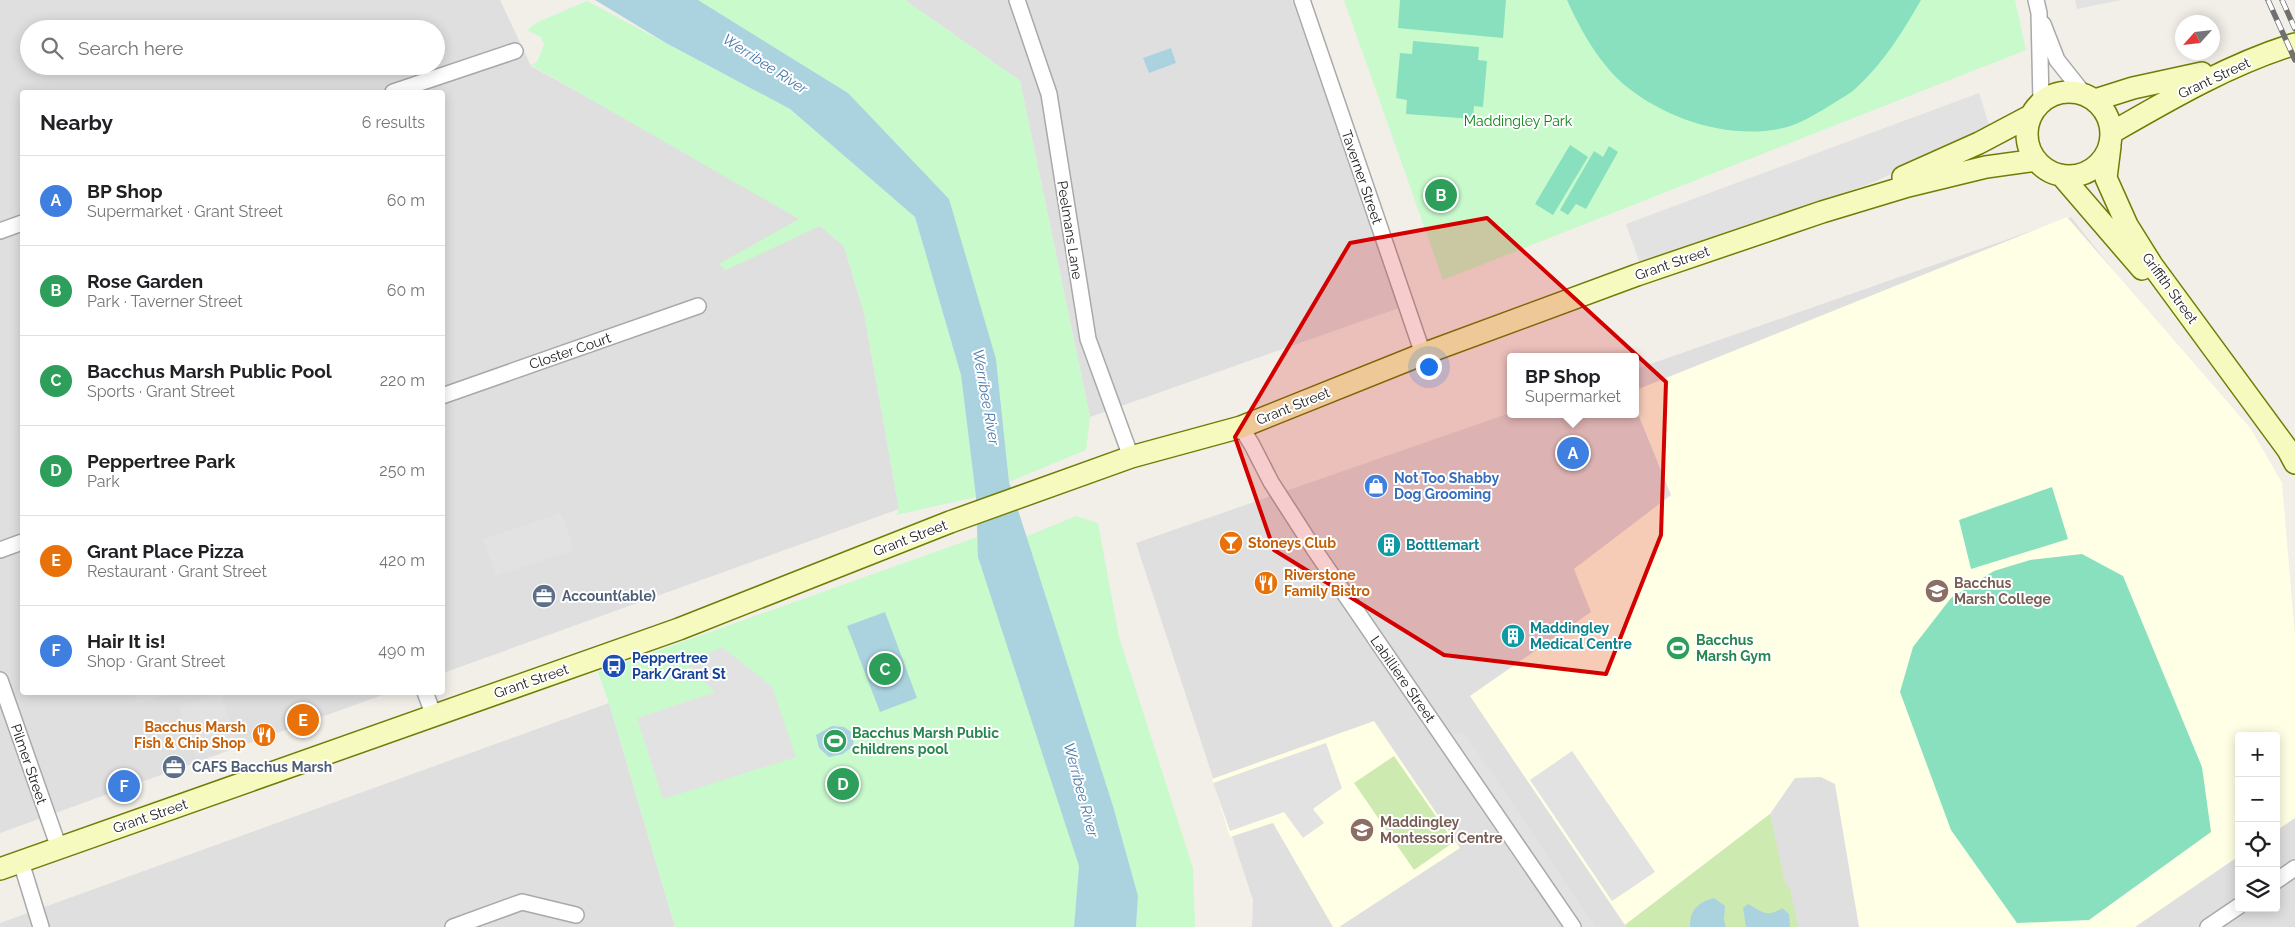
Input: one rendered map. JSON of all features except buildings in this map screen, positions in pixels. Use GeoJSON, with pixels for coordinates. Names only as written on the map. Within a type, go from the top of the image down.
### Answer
{"type":"FeatureCollection","features":[{"type":"Feature","properties":{"kind":"main road"},"geometry":{"type":"LineString","coordinates":[[2256,59],[2295,44]]}},
{"type":"Feature","properties":{"kind":"main road","name":"Grant Street"},"geometry":{"type":"LineString","coordinates":[[2089,97],[2256,59]]}},
{"type":"Feature","properties":{"kind":"main road","name":"Grant Street"},"geometry":{"type":"LineString","coordinates":[[2110,139],[2186,91],[2256,59]]}},
{"type":"Feature","properties":{"kind":"main road"},"geometry":{"type":"LineString","coordinates":[[2069,91],[2089,97],[2105,111],[2110,139],[2104,158],[2089,171],[2076,175],[2061,175],[2049,171],[2036,160],[2028,142],[2027,127],[2036,109],[2061,92],[2069,91]]}},
{"type":"Feature","properties":{"kind":"main road","name":"Grant Street"},"geometry":{"type":"LineString","coordinates":[[1822,212],[1971,147],[2036,109]]}},
{"type":"Feature","properties":{"kind":"main road","name":"Griffith Street"},"geometry":{"type":"LineString","coordinates":[[2110,139],[2106,178],[2127,225],[2152,264],[2295,463]]}},
{"type":"Feature","properties":{"kind":"main road","name":"Grant Street"},"geometry":{"type":"LineString","coordinates":[[0,869],[679,629],[950,522],[1130,457],[1240,427],[1424,354],[1628,278],[1822,212],[1908,186],[1986,167],[2036,160]]}},
{"type":"Feature","properties":{"kind":"main road","name":"Griffith Street"},"geometry":{"type":"LineString","coordinates":[[2061,175],[2147,275],[2264,418]]}},
{"type":"Feature","properties":{"kind":"street","name":"Peelmans Lane"},"geometry":{"type":"LineString","coordinates":[[1017,0],[1049,94],[1088,339],[1130,457]]}},
{"type":"Feature","properties":{"kind":"street","name":"Taverner Street"},"geometry":{"type":"LineString","coordinates":[[1302,0],[1424,354]]}},
{"type":"Feature","properties":{"kind":"street"},"geometry":{"type":"LineString","coordinates":[[2038,7],[2057,60],[2089,97]]}},
{"type":"Feature","properties":{"kind":"street"},"geometry":{"type":"LineString","coordinates":[[2036,109],[2038,7]]}},
{"type":"Feature","properties":{"kind":"street"},"geometry":{"type":"LineString","coordinates":[[445,75],[515,51]]}},
{"type":"Feature","properties":{"kind":"street"},"geometry":{"type":"LineString","coordinates":[[399,90],[444,75]]}},
{"type":"Feature","properties":{"kind":"street"},"geometry":{"type":"LineString","coordinates":[[0,231],[20,224]]}},
{"type":"Feature","properties":{"kind":"street","name":"Closter Court"},"geometry":{"type":"LineString","coordinates":[[445,395],[698,306]]}},
{"type":"Feature","properties":{"kind":"street","name":"Labilliere Street"},"geometry":{"type":"LineString","coordinates":[[1240,427],[1252,445],[1271,482],[1314,549],[1573,927]]}},
{"type":"Feature","properties":{"kind":"street"},"geometry":{"type":"LineString","coordinates":[[0,550],[20,543]]}},
{"type":"Feature","properties":{"kind":"street","name":"Pilmer Street"},"geometry":{"type":"LineString","coordinates":[[0,680],[59,848]]}},
{"type":"Feature","properties":{"kind":"street"},"geometry":{"type":"LineString","coordinates":[[426,695],[434,716]]}},
{"type":"Feature","properties":{"kind":"street"},"geometry":{"type":"LineString","coordinates":[[21,862],[41,927]]}},
{"type":"Feature","properties":{"kind":"street"},"geometry":{"type":"LineString","coordinates":[[2280,878],[2295,868]]}},
{"type":"Feature","properties":{"kind":"street"},"geometry":{"type":"LineString","coordinates":[[453,927],[522,902],[576,915]]}},
{"type":"Feature","properties":{"kind":"street"},"geometry":{"type":"LineString","coordinates":[[2208,927],[2235,909]]}},
{"type":"Feature","properties":{"kind":"highlighted area"},"geometry":{"type":"Polygon","coordinates":[[[1487,218],[1666,382],[1661,535],[1606,674],[1444,655],[1274,550],[1235,437],[1350,243],[1487,218]]]}},
{"type":"Feature","properties":{"kind":"shaded area"},"geometry":{"type":"Polygon","coordinates":[[[0,0],[500,0],[531,66],[820,226],[844,246],[864,313],[899,509],[445,672],[445,90],[20,90],[20,695],[382,695],[0,833],[0,0]]]}},
{"type":"Feature","properties":{"kind":"shaded area"},"geometry":{"type":"Polygon","coordinates":[[[905,0],[1292,0],[1399,308],[1090,417],[1020,81],[905,0]]]}},
{"type":"Feature","properties":{"kind":"shaded area"},"geometry":{"type":"Polygon","coordinates":[[[2075,0],[2121,0],[2077,9],[2075,0]]]}},
{"type":"Feature","properties":{"kind":"shaded area"},"geometry":{"type":"Polygon","coordinates":[[[1979,93],[1990,128],[1874,182],[1640,264],[1626,224],[1979,93]]]}},
{"type":"Feature","properties":{"kind":"shaded area","name":"Bacchus Marsh College"},"geometry":{"type":"Polygon","coordinates":[[[2067,217],[2251,429],[2282,483],[2295,636],[2295,818],[2280,828],[2280,732],[2235,732],[2235,859],[2135,927],[1859,927],[1835,784],[1821,777],[1795,778],[1770,814],[1625,925],[1470,696],[1591,612],[1574,569],[1671,495],[1639,416],[1639,389],[2067,217]]]}},
{"type":"Feature","properties":{"kind":"shaded area","name":"Bacchus Marsh College"},"geometry":{"type":"Polygon","coordinates":[[[2071,217],[2277,477],[2295,803],[2295,927],[1252,927],[1253,900],[1136,543],[1507,414],[1507,418],[1639,418],[1639,368],[2071,217]]]}},
{"type":"Feature","properties":{"kind":"shaded area"},"geometry":{"type":"Polygon","coordinates":[[[561,513],[574,550],[496,576],[483,539],[561,513]]]}},
{"type":"Feature","properties":{"kind":"shaded area"},"geometry":{"type":"Polygon","coordinates":[[[722,647],[772,687],[796,757],[663,799],[637,718],[715,692],[686,663],[722,647]]]}},
{"type":"Feature","properties":{"kind":"shaded area"},"geometry":{"type":"Polygon","coordinates":[[[134,695],[163,695],[138,704],[134,695]]]}},
{"type":"Feature","properties":{"kind":"shaded area"},"geometry":{"type":"Polygon","coordinates":[[[214,695],[221,695],[237,742],[196,756],[179,707],[214,695]]]}},
{"type":"Feature","properties":{"kind":"shaded area"},"geometry":{"type":"Polygon","coordinates":[[[609,703],[675,927],[0,927],[0,923],[609,703]]]}},
{"type":"Feature","properties":{"kind":"shaded area","name":"Maddingley Montessori Centre"},"geometry":{"type":"Polygon","coordinates":[[[1374,721],[1460,848],[1339,927],[1333,927],[1273,823],[1230,837],[1212,779],[1374,721]]]}},
{"type":"Feature","properties":{"kind":"shaded area"},"geometry":{"type":"Polygon","coordinates":[[[1446,731],[1465,734],[1596,927],[1581,927],[1446,731]]]}},
{"type":"Feature","properties":{"kind":"shaded area"},"geometry":{"type":"Polygon","coordinates":[[[1326,743],[1342,788],[1313,809],[1324,823],[1303,838],[1284,812],[1230,831],[1213,783],[1326,743]]]}},
{"type":"Feature","properties":{"kind":"shaded area"},"geometry":{"type":"Polygon","coordinates":[[[1572,751],[1655,872],[1612,901],[1530,780],[1572,751]]]}},
{"type":"Feature","properties":{"kind":"green space"},"geometry":{"type":"Polygon","coordinates":[[[698,0],[905,0],[1020,81],[1090,417],[1086,450],[1009,482],[996,359],[848,93],[698,0]]]}},
{"type":"Feature","properties":{"kind":"green space","name":"Maddingley Park"},"geometry":{"type":"Polygon","coordinates":[[[1344,0],[2015,0],[2026,50],[1443,280],[1344,0]]]}},
{"type":"Feature","properties":{"kind":"green space"},"geometry":{"type":"Polygon","coordinates":[[[1400,0],[1506,0],[1503,38],[1398,28],[1400,0]]]}},
{"type":"Feature","properties":{"kind":"green space"},"geometry":{"type":"Polygon","coordinates":[[[1567,0],[1921,0],[1884,58],[1866,79],[1851,92],[1796,124],[1763,131],[1742,131],[1722,129],[1681,118],[1643,99],[1617,78],[1600,58],[1578,24],[1567,0]]]}},
{"type":"Feature","properties":{"kind":"green space"},"geometry":{"type":"Polygon","coordinates":[[[587,1],[790,109],[915,217],[961,375],[976,497],[896,515],[899,509],[864,313],[844,246],[820,226],[726,270],[719,264],[799,219],[531,65],[537,62],[544,45],[541,37],[527,30],[538,22],[587,1]]]}},
{"type":"Feature","properties":{"kind":"green space"},"geometry":{"type":"Polygon","coordinates":[[[1413,41],[1479,47],[1478,60],[1487,61],[1483,107],[1474,106],[1473,119],[1406,114],[1407,100],[1396,98],[1400,53],[1412,54],[1413,41]]]}},
{"type":"Feature","properties":{"kind":"green space"},"geometry":{"type":"Polygon","coordinates":[[[1570,145],[1588,157],[1553,215],[1535,204],[1570,145]]]}},
{"type":"Feature","properties":{"kind":"green space"},"geometry":{"type":"Polygon","coordinates":[[[1609,146],[1618,152],[1586,209],[1576,204],[1568,215],[1560,210],[1594,151],[1603,157],[1609,146]]]}},
{"type":"Feature","properties":{"kind":"green space"},"geometry":{"type":"Polygon","coordinates":[[[2052,487],[2068,539],[1971,569],[1959,520],[2052,487]]]}},
{"type":"Feature","properties":{"kind":"green space"},"geometry":{"type":"Polygon","coordinates":[[[1076,516],[1098,523],[1119,637],[1193,868],[1195,927],[1136,927],[1138,896],[1113,806],[1025,537],[1076,516]]]}},
{"type":"Feature","properties":{"kind":"green space"},"geometry":{"type":"Polygon","coordinates":[[[977,537],[1079,866],[1074,927],[675,927],[609,703],[598,672],[977,537]]]}},
{"type":"Feature","properties":{"kind":"green space"},"geometry":{"type":"Polygon","coordinates":[[[2082,554],[2123,576],[2202,767],[2211,832],[2089,920],[2017,923],[1951,830],[1900,692],[1913,647],[1951,598],[1994,571],[2030,560],[2082,554]]]}},
{"type":"Feature","properties":{"kind":"green space"},"geometry":{"type":"Polygon","coordinates":[[[1394,756],[1454,842],[1414,870],[1354,783],[1394,756]]]}},
{"type":"Feature","properties":{"kind":"green space"},"geometry":{"type":"Polygon","coordinates":[[[1770,814],[1785,883],[1790,888],[1798,927],[1627,927],[1625,925],[1770,814]]]}},
{"type":"Feature","properties":{"kind":"water","name":"Werribee River"},"geometry":{"type":"Polygon","coordinates":[[[595,0],[698,0],[848,93],[949,199],[996,359],[1009,482],[1113,806],[1138,896],[1136,927],[1074,927],[1079,866],[978,557],[976,497],[961,375],[915,217],[790,109],[666,43],[595,0]]]}},
{"type":"Feature","properties":{"kind":"water"},"geometry":{"type":"Polygon","coordinates":[[[1171,48],[1176,63],[1149,73],[1143,58],[1171,48]]]}},
{"type":"Feature","properties":{"kind":"water"},"geometry":{"type":"Polygon","coordinates":[[[885,612],[917,698],[880,712],[847,626],[885,612]]]}},
{"type":"Feature","properties":{"kind":"water","name":"Bacchus Marsh Public childrens pool"},"geometry":{"type":"Polygon","coordinates":[[[832,726],[844,727],[854,734],[853,746],[843,754],[829,757],[819,748],[816,735],[832,726]]]}},
{"type":"Feature","properties":{"kind":"water"},"geometry":{"type":"Polygon","coordinates":[[[1714,898],[1725,906],[1724,920],[1726,927],[1690,927],[1691,916],[1696,908],[1703,902],[1714,898]]]}},
{"type":"Feature","properties":{"kind":"water"},"geometry":{"type":"Polygon","coordinates":[[[1748,904],[1765,913],[1773,913],[1782,908],[1789,914],[1790,927],[1746,927],[1743,908],[1748,904]]]}},
{"type":"Feature","properties":{"kind":"railway"},"geometry":{"type":"LineString","coordinates":[[2268,0],[2295,60]]}},
{"type":"Feature","properties":{"kind":"railway"},"geometry":{"type":"LineString","coordinates":[[2282,0],[2295,29]]}},
{"type":"Feature","properties":{"kind":"place","name":"Rose Garden"},"geometry":{"type":"Point","coordinates":[1441,195]}},
{"type":"Feature","properties":{"kind":"place","name":"BP Shop"},"geometry":{"type":"Point","coordinates":[1573,453]}},
{"type":"Feature","properties":{"kind":"place","name":"Not Too Shabby Dog Grooming"},"geometry":{"type":"Point","coordinates":[1376,486]}},
{"type":"Feature","properties":{"kind":"place","name":"Stoneys Club"},"geometry":{"type":"Point","coordinates":[1231,543]}},
{"type":"Feature","properties":{"kind":"place","name":"Bottlemart"},"geometry":{"type":"Point","coordinates":[1389,545]}},
{"type":"Feature","properties":{"kind":"place","name":"Riverstone Family Bistro"},"geometry":{"type":"Point","coordinates":[1266,583]}},
{"type":"Feature","properties":{"kind":"place","name":"Bacchus Marsh College"},"geometry":{"type":"Point","coordinates":[1937,591]}},
{"type":"Feature","properties":{"kind":"place","name":"Account(able)"},"geometry":{"type":"Point","coordinates":[544,596]}},
{"type":"Feature","properties":{"kind":"place","name":"Maddingley Medical Centre"},"geometry":{"type":"Point","coordinates":[1513,636]}},
{"type":"Feature","properties":{"kind":"place","name":"Bacchus Marsh Gym"},"geometry":{"type":"Point","coordinates":[1678,648]}},
{"type":"Feature","properties":{"kind":"place","name":"Peppertree Park/Grant St"},"geometry":{"type":"Point","coordinates":[614,666]}},
{"type":"Feature","properties":{"kind":"place","name":"Bacchus Marsh Public Pool"},"geometry":{"type":"Point","coordinates":[885,669]}},
{"type":"Feature","properties":{"kind":"place","name":"Grant Place Pizza"},"geometry":{"type":"Point","coordinates":[303,720]}},
{"type":"Feature","properties":{"kind":"place","name":"Bacchus Marsh Fish & Chip Shop"},"geometry":{"type":"Point","coordinates":[264,735]}},
{"type":"Feature","properties":{"kind":"place","name":"Bacchus Marsh Public childrens pool"},"geometry":{"type":"Point","coordinates":[835,741]}},
{"type":"Feature","properties":{"kind":"place","name":"CAFS Bacchus Marsh"},"geometry":{"type":"Point","coordinates":[174,767]}},
{"type":"Feature","properties":{"kind":"place","name":"Peppertree Park"},"geometry":{"type":"Point","coordinates":[843,784]}},
{"type":"Feature","properties":{"kind":"place","name":"Hair It is!"},"geometry":{"type":"Point","coordinates":[124,786]}},
{"type":"Feature","properties":{"kind":"place","name":"Maddingley Montessori Centre"},"geometry":{"type":"Point","coordinates":[1362,830]}}]}
